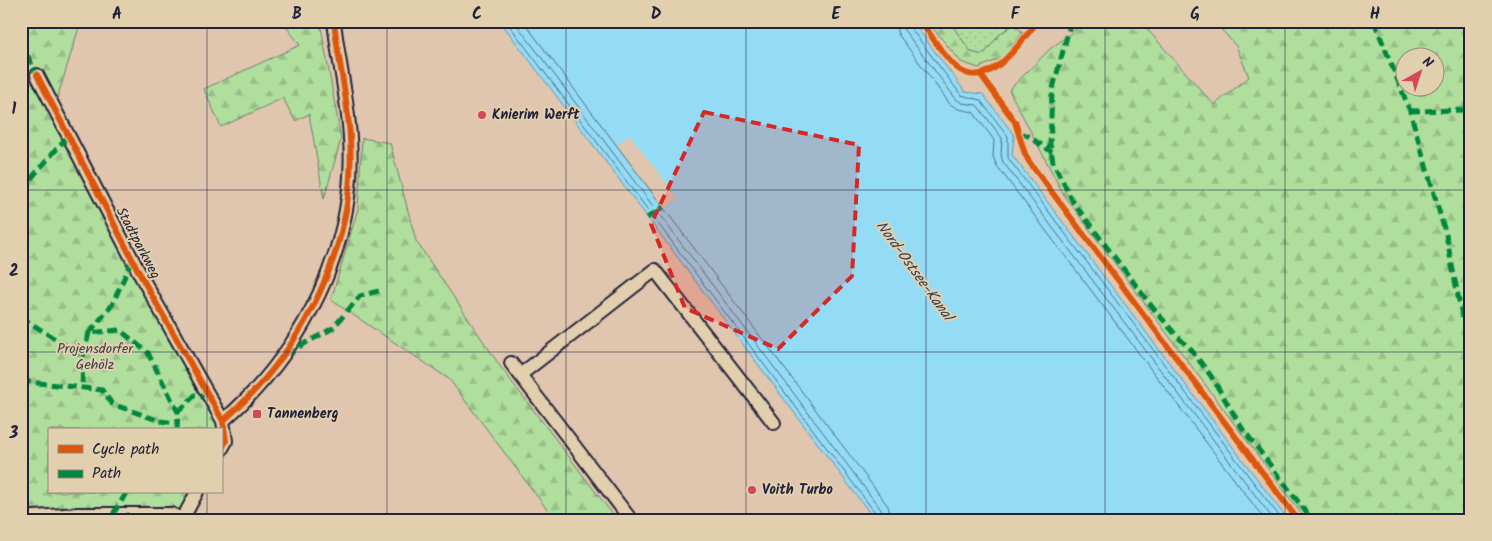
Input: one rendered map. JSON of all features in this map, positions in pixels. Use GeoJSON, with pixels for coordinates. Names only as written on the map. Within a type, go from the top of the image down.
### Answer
{"type":"FeatureCollection","features":[{"type":"Feature","properties":{"kind":"street"},"geometry":{"type":"LineString","coordinates":[[222,448],[226,441],[223,421],[241,406],[281,357],[303,326],[322,288],[337,246],[350,174],[350,139],[344,83],[334,21]]}},
{"type":"Feature","properties":{"kind":"street","name":"Stadtparkweg"},"geometry":{"type":"LineString","coordinates":[[36,75],[142,278],[223,421]]}},
{"type":"Feature","properties":{"kind":"street"},"geometry":{"type":"LineString","coordinates":[[520,375],[655,270],[774,423]]}},
{"type":"Feature","properties":{"kind":"street"},"geometry":{"type":"LineString","coordinates":[[511,363],[631,520]]}},
{"type":"Feature","properties":{"kind":"street"},"geometry":{"type":"LineString","coordinates":[[21,518],[77,514],[171,514],[182,519],[197,494]]}},
{"type":"Feature","properties":{"kind":"highlighted area"},"geometry":{"type":"Polygon","coordinates":[[[704,112],[859,145],[852,276],[778,349],[685,308],[651,224],[704,112]]]}},
{"type":"Feature","properties":{"kind":"green space","name":"Projensdorfer Gehölz"},"geometry":{"type":"Polygon","coordinates":[[[21,21],[81,21],[52,115],[154,312],[213,409],[218,428],[48,428],[48,494],[189,494],[176,520],[21,520],[21,21]]]}},
{"type":"Feature","properties":{"kind":"green space"},"geometry":{"type":"Polygon","coordinates":[[[282,21],[320,21],[341,139],[324,199],[309,114],[295,121],[283,98],[221,127],[204,89],[300,45],[282,21]]]}},
{"type":"Feature","properties":{"kind":"green space"},"geometry":{"type":"Polygon","coordinates":[[[927,21],[949,21],[971,52],[983,55],[1000,34],[1013,25],[1023,32],[1003,57],[979,68],[961,62],[927,21]]]}},
{"type":"Feature","properties":{"kind":"green space"},"geometry":{"type":"Polygon","coordinates":[[[949,21],[1017,21],[1000,34],[983,55],[971,52],[949,21]]]}},
{"type":"Feature","properties":{"kind":"green space"},"geometry":{"type":"Polygon","coordinates":[[[1087,21],[1140,21],[1214,105],[1249,77],[1236,46],[1214,21],[1471,21],[1471,520],[1306,520],[1064,195],[1009,90],[1050,49],[1087,21]]]}},
{"type":"Feature","properties":{"kind":"green space"},"geometry":{"type":"Polygon","coordinates":[[[362,138],[390,143],[416,241],[502,369],[617,520],[555,520],[449,379],[331,300],[358,209],[362,138]]]}},
{"type":"Feature","properties":{"kind":"water","name":"Nord-Ostsee-Kanal"},"geometry":{"type":"Polygon","coordinates":[[[500,21],[912,21],[965,92],[983,94],[1014,135],[1012,155],[1288,520],[875,520],[500,21]]]}},
{"type":"Feature","properties":{"kind":"pier"},"geometry":{"type":"Polygon","coordinates":[[[629,134],[678,198],[666,208],[663,208],[617,145],[629,134]]]}},
{"type":"Feature","properties":{"kind":"marked path"},"geometry":{"type":"LineString","coordinates":[[1071,21],[1052,92],[1050,144],[1053,162],[1073,202],[1149,303],[1192,351],[1211,376],[1242,428],[1312,520]]}},
{"type":"Feature","properties":{"kind":"marked path"},"geometry":{"type":"LineString","coordinates":[[1374,21],[1410,111],[1446,235],[1462,316],[1471,339]]}},
{"type":"Feature","properties":{"kind":"marked path"},"geometry":{"type":"LineString","coordinates":[[21,42],[37,75]]}},
{"type":"Feature","properties":{"kind":"marked path"},"geometry":{"type":"LineString","coordinates":[[1410,111],[1471,110]]}},
{"type":"Feature","properties":{"kind":"marked path"},"geometry":{"type":"LineString","coordinates":[[1020,133],[1028,136],[1052,152]]}},
{"type":"Feature","properties":{"kind":"marked path"},"geometry":{"type":"LineString","coordinates":[[21,190],[68,136]]}},
{"type":"Feature","properties":{"kind":"marked path"},"geometry":{"type":"LineString","coordinates":[[647,218],[663,207]]}},
{"type":"Feature","properties":{"kind":"marked path"},"geometry":{"type":"LineString","coordinates":[[89,333],[112,305],[132,260]]}},
{"type":"Feature","properties":{"kind":"marked path"},"geometry":{"type":"LineString","coordinates":[[286,354],[333,328],[360,296],[382,290]]}},
{"type":"Feature","properties":{"kind":"marked path"},"geometry":{"type":"LineString","coordinates":[[21,317],[83,357],[82,388]]}},
{"type":"Feature","properties":{"kind":"marked path"},"geometry":{"type":"LineString","coordinates":[[83,357],[89,333],[120,330],[148,353],[178,412],[177,428]]}},
{"type":"Feature","properties":{"kind":"marked path"},"geometry":{"type":"LineString","coordinates":[[21,381],[102,390],[112,404],[160,421],[177,423]]}},
{"type":"Feature","properties":{"kind":"marked path"},"geometry":{"type":"LineString","coordinates":[[178,412],[195,395],[210,395]]}},
{"type":"Feature","properties":{"kind":"marked path"},"geometry":{"type":"LineString","coordinates":[[113,514],[126,494]]}},
{"type":"Feature","properties":{"kind":"marked path"},"geometry":{"type":"LineString","coordinates":[[122,520],[129,514]]}},
{"type":"Feature","properties":{"kind":"cycle path"},"geometry":{"type":"LineString","coordinates":[[223,421],[252,393],[278,363],[300,329],[319,294],[334,256],[344,218],[350,178],[350,138],[334,21]]}},
{"type":"Feature","properties":{"kind":"cycle path"},"geometry":{"type":"LineString","coordinates":[[921,21],[942,52],[957,68],[969,74],[981,74],[992,70],[1003,62],[1038,21]]}},
{"type":"Feature","properties":{"kind":"cycle path"},"geometry":{"type":"LineString","coordinates":[[37,75],[142,278],[223,421],[226,441],[222,448]]}},
{"type":"Feature","properties":{"kind":"cycle path"},"geometry":{"type":"LineString","coordinates":[[981,75],[1015,122],[1025,154],[1030,163],[1298,520]]}},
{"type":"Feature","properties":{"kind":"place","name":"Knierim Werft"},"geometry":{"type":"Point","coordinates":[482,115]}},
{"type":"Feature","properties":{"kind":"place","name":"Tannenberg"},"geometry":{"type":"Point","coordinates":[257,414]}},
{"type":"Feature","properties":{"kind":"place","name":"Voith Turbo"},"geometry":{"type":"Point","coordinates":[752,490]}}]}
